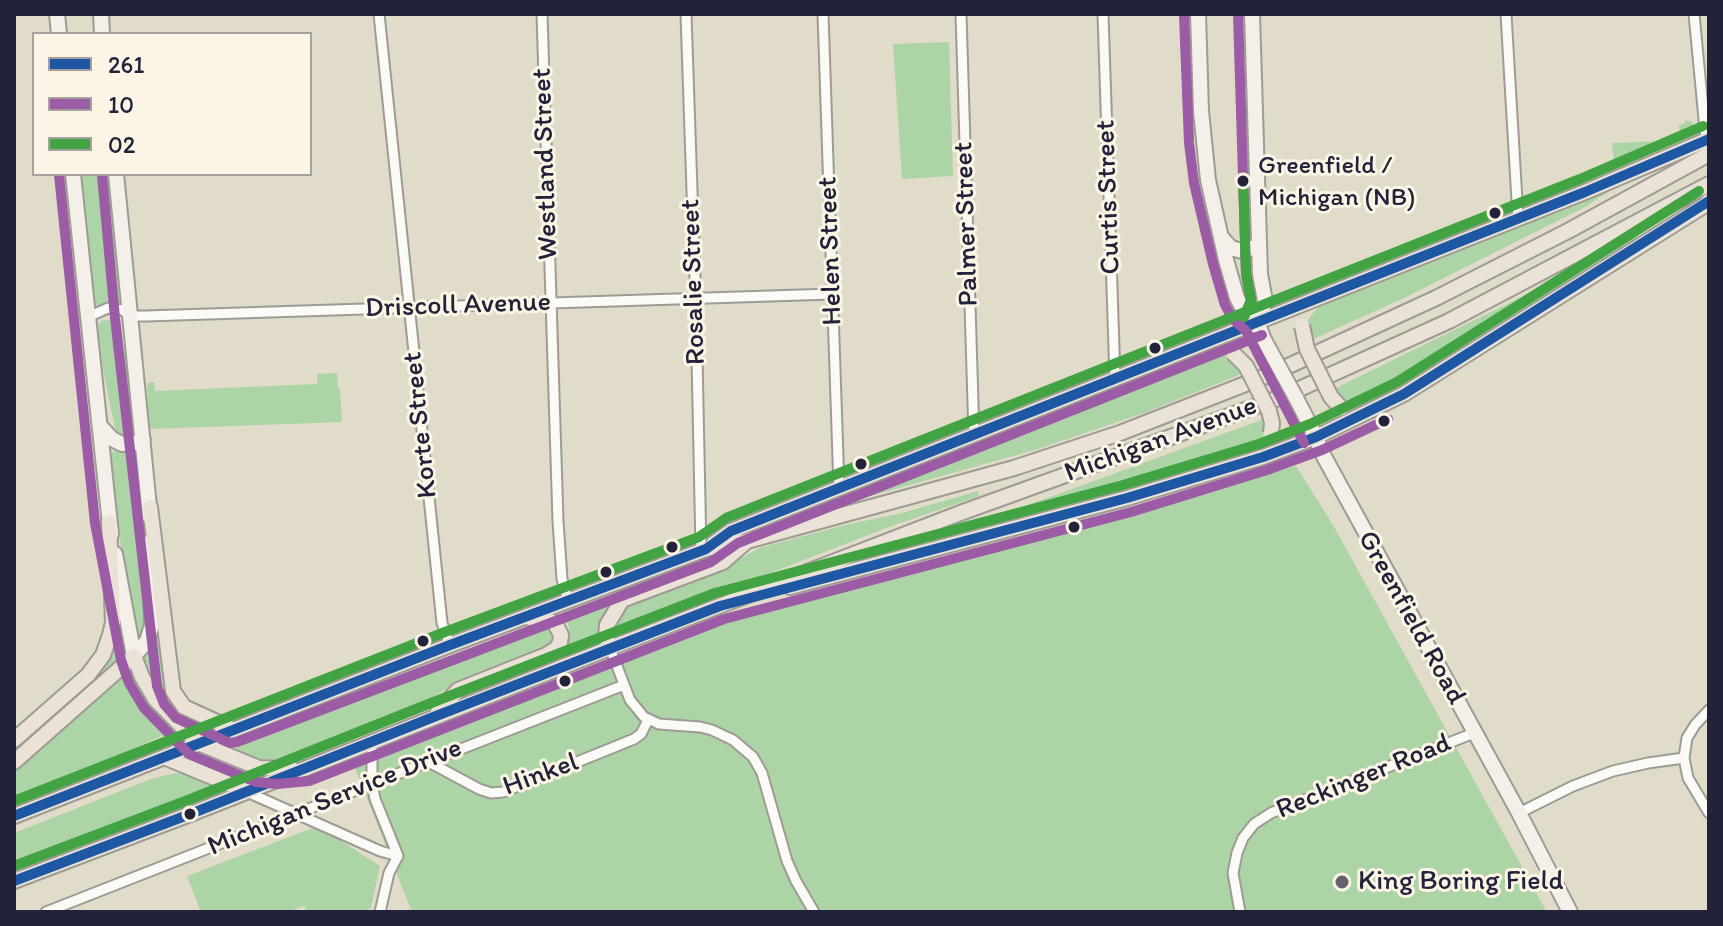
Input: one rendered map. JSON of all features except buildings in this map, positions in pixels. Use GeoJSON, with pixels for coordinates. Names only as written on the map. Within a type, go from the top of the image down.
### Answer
{"type":"FeatureCollection","features":[{"type":"Feature","properties":{"kind":"main road","name":"Greenfield Road"},"geometry":{"type":"LineString","coordinates":[[1198,14],[1203,141],[1208,180],[1237,298],[1243,309],[1257,322],[1321,451],[1570,912]]}},
{"type":"Feature","properties":{"kind":"main road","name":"Greenfield Road"},"geometry":{"type":"LineString","coordinates":[[1252,14],[1260,274],[1265,301],[1257,322]]}},
{"type":"Feature","properties":{"kind":"main road"},"geometry":{"type":"LineString","coordinates":[[703,550],[731,531],[1708,144]]}},
{"type":"Feature","properties":{"kind":"main road","name":"Michigan Avenue"},"geometry":{"type":"LineString","coordinates":[[14,816],[232,729],[703,550],[747,541],[1014,468],[1120,433],[1271,374],[1462,285],[1568,231],[1708,144]]}},
{"type":"Feature","properties":{"kind":"main road"},"geometry":{"type":"LineString","coordinates":[[14,740],[88,675],[103,655],[113,622],[109,522],[73,176]]}},
{"type":"Feature","properties":{"kind":"main road"},"geometry":{"type":"LineString","coordinates":[[116,176],[150,507],[173,691],[184,707],[232,729]]}},
{"type":"Feature","properties":{"kind":"main road","name":"Michigan Avenue"},"geometry":{"type":"LineString","coordinates":[[15,885],[610,648],[963,512],[1284,396],[1449,321],[1709,184]]}},
{"type":"Feature","properties":{"kind":"main road"},"geometry":{"type":"LineString","coordinates":[[720,606],[1127,498],[1252,461],[1316,437],[1404,394],[1709,201]]}},
{"type":"Feature","properties":{"kind":"main road"},"geometry":{"type":"LineString","coordinates":[[1221,237],[1231,248],[1242,251],[1259,246]]}},
{"type":"Feature","properties":{"kind":"main road"},"geometry":{"type":"LineString","coordinates":[[1309,301],[1302,326],[1307,349],[1331,397],[1357,418]]}},
{"type":"Feature","properties":{"kind":"main road"},"geometry":{"type":"LineString","coordinates":[[1211,340],[1233,353],[1246,366],[1269,411],[1271,433],[1252,461]]}},
{"type":"Feature","properties":{"kind":"main road"},"geometry":{"type":"LineString","coordinates":[[99,425],[112,439],[122,444],[143,440]]}},
{"type":"Feature","properties":{"kind":"main road"},"geometry":{"type":"LineString","coordinates":[[14,762],[147,641],[152,625],[150,507]]}},
{"type":"Feature","properties":{"kind":"main road"},"geometry":{"type":"LineString","coordinates":[[109,522],[134,656],[155,699],[198,743],[259,768],[305,768]]}},
{"type":"Feature","properties":{"kind":"main road"},"geometry":{"type":"LineString","coordinates":[[610,648],[606,636],[607,625],[622,600],[723,562],[747,541]]}},
{"type":"Feature","properties":{"kind":"main road"},"geometry":{"type":"LineString","coordinates":[[436,716],[458,690],[556,649],[561,635],[555,623],[540,617],[522,618]]}},
{"type":"Feature","properties":{"kind":"main road"},"geometry":{"type":"LineString","coordinates":[[164,757],[246,791]]}},
{"type":"Feature","properties":{"kind":"street","name":"Korte Street"},"geometry":{"type":"LineString","coordinates":[[379,14],[442,623],[450,645]]}},
{"type":"Feature","properties":{"kind":"street","name":"Westland Street"},"geometry":{"type":"LineString","coordinates":[[542,14],[558,521],[562,579],[568,600]]}},
{"type":"Feature","properties":{"kind":"street","name":"Rosalie Street"},"geometry":{"type":"LineString","coordinates":[[686,14],[703,550]]}},
{"type":"Feature","properties":{"kind":"street","name":"Helen Street"},"geometry":{"type":"LineString","coordinates":[[823,14],[839,488]]}},
{"type":"Feature","properties":{"kind":"street","name":"Palmer Street"},"geometry":{"type":"LineString","coordinates":[[961,14],[974,435]]}},
{"type":"Feature","properties":{"kind":"street","name":"Curtis Street"},"geometry":{"type":"LineString","coordinates":[[1103,14],[1115,379]]}},
{"type":"Feature","properties":{"kind":"street"},"geometry":{"type":"LineString","coordinates":[[1506,14],[1518,218]]}},
{"type":"Feature","properties":{"kind":"street"},"geometry":{"type":"LineString","coordinates":[[1694,14],[1708,144]]}},
{"type":"Feature","properties":{"kind":"street","name":"Driscoll Avenue"},"geometry":{"type":"LineString","coordinates":[[88,317],[108,308],[123,310],[129,316],[832,294]]}},
{"type":"Feature","properties":{"kind":"street"},"geometry":{"type":"LineString","coordinates":[[610,648],[630,700],[646,718],[659,724],[712,730],[733,740],[753,757],[762,773],[787,861],[814,912]]}},
{"type":"Feature","properties":{"kind":"street","name":"Michigan Service Drive"},"geometry":{"type":"LineString","coordinates":[[46,912],[624,685]]}},
{"type":"Feature","properties":{"kind":"street"},"geometry":{"type":"LineString","coordinates":[[1709,710],[1687,738],[1684,758],[1688,778],[1709,813]]}},
{"type":"Feature","properties":{"kind":"street","name":"Hinkel"},"geometry":{"type":"LineString","coordinates":[[427,761],[479,789],[503,792],[634,739],[641,734],[646,718]]}},
{"type":"Feature","properties":{"kind":"street","name":"Reckinger Road"},"geometry":{"type":"LineString","coordinates":[[1240,912],[1233,873],[1243,838],[1254,824],[1271,813],[1474,733]]}},
{"type":"Feature","properties":{"kind":"street"},"geometry":{"type":"LineString","coordinates":[[372,741],[375,799],[398,856],[389,873],[380,912]]}},
{"type":"Feature","properties":{"kind":"street"},"geometry":{"type":"LineString","coordinates":[[1519,813],[1573,786],[1613,771],[1684,758]]}},
{"type":"Feature","properties":{"kind":"street"},"geometry":{"type":"LineString","coordinates":[[246,791],[380,851],[398,856]]}},
{"type":"Feature","properties":{"kind":"green space"},"geometry":{"type":"Polygon","coordinates":[[[949,42],[953,176],[902,179],[893,44],[949,42]]]}},
{"type":"Feature","properties":{"kind":"green space"},"geometry":{"type":"Polygon","coordinates":[[[1685,120],[1692,122],[1694,134],[1605,168],[1614,163],[1612,143],[1680,139],[1679,125],[1685,120]]]}},
{"type":"Feature","properties":{"kind":"green space"},"geometry":{"type":"Polygon","coordinates":[[[82,176],[112,176],[124,303],[121,307],[112,303],[95,303],[82,176]]]}},
{"type":"Feature","properties":{"kind":"green space"},"geometry":{"type":"Polygon","coordinates":[[[1611,190],[1587,206],[1404,298],[1309,341],[1309,318],[1327,301],[1611,190]]]}},
{"type":"Feature","properties":{"kind":"green space"},"geometry":{"type":"Polygon","coordinates":[[[1637,236],[1409,381],[1366,404],[1353,405],[1344,401],[1334,389],[1552,282],[1637,236]]]}},
{"type":"Feature","properties":{"kind":"green space"},"geometry":{"type":"Polygon","coordinates":[[[113,321],[119,326],[122,339],[135,403],[137,431],[131,437],[118,434],[115,428],[98,329],[99,323],[113,321]]]}},
{"type":"Feature","properties":{"kind":"green space"},"geometry":{"type":"Polygon","coordinates":[[[1217,352],[1230,356],[1244,373],[1144,413],[1038,449],[792,518],[790,515],[1172,365],[1217,352]]]}},
{"type":"Feature","properties":{"kind":"green space"},"geometry":{"type":"Polygon","coordinates":[[[337,373],[342,422],[149,429],[147,385],[150,382],[154,382],[155,391],[317,384],[317,374],[337,373]]]}},
{"type":"Feature","properties":{"kind":"green space"},"geometry":{"type":"Polygon","coordinates":[[[1264,419],[1260,443],[1244,453],[935,539],[1264,419]]]}},
{"type":"Feature","properties":{"kind":"green space"},"geometry":{"type":"Polygon","coordinates":[[[114,451],[138,451],[148,621],[142,641],[135,641],[118,527],[111,468],[114,451]]]}},
{"type":"Feature","properties":{"kind":"green space"},"geometry":{"type":"Polygon","coordinates":[[[1296,466],[1333,525],[1547,912],[412,912],[355,768],[738,619],[1296,466]]]}},
{"type":"Feature","properties":{"kind":"green space"},"geometry":{"type":"Polygon","coordinates":[[[978,491],[979,496],[889,527],[654,618],[613,629],[617,617],[630,602],[731,564],[759,548],[978,491]]]}},
{"type":"Feature","properties":{"kind":"green space"},"geometry":{"type":"Polygon","coordinates":[[[113,561],[129,652],[14,755],[14,744],[107,656],[113,561]]]}},
{"type":"Feature","properties":{"kind":"green space"},"geometry":{"type":"Polygon","coordinates":[[[612,599],[598,634],[568,645],[569,627],[564,617],[612,599]]]}},
{"type":"Feature","properties":{"kind":"green space"},"geometry":{"type":"Polygon","coordinates":[[[156,615],[166,677],[198,721],[190,725],[170,710],[144,670],[140,655],[156,615]]]}},
{"type":"Feature","properties":{"kind":"green space"},"geometry":{"type":"Polygon","coordinates":[[[548,627],[553,632],[554,640],[548,648],[452,686],[416,706],[278,759],[258,759],[233,749],[548,627]]]}},
{"type":"Feature","properties":{"kind":"green space"},"geometry":{"type":"Polygon","coordinates":[[[130,663],[177,729],[14,800],[14,766],[130,663]]]}},
{"type":"Feature","properties":{"kind":"green space"},"geometry":{"type":"Polygon","coordinates":[[[178,773],[220,788],[14,869],[14,833],[151,779],[178,773]]]}},
{"type":"Feature","properties":{"kind":"green space"},"geometry":{"type":"Polygon","coordinates":[[[318,826],[380,866],[371,908],[362,912],[307,912],[304,906],[287,912],[201,912],[187,876],[318,826]]]}},
{"type":"Feature","properties":{"kind":"transit line","name":"10"},"geometry":{"type":"LineString","coordinates":[[1238,14],[1246,274],[1251,300],[1245,315]]}},
{"type":"Feature","properties":{"kind":"transit line","name":"10"},"geometry":{"type":"LineString","coordinates":[[1184,15],[1189,143],[1194,183],[1213,264],[1225,305],[1232,318],[1246,331],[1304,443]]}},
{"type":"Feature","properties":{"kind":"transit line","name":"02"},"geometry":{"type":"LineString","coordinates":[[14,801],[445,632],[699,537],[726,518],[1580,179],[1703,126]]}},
{"type":"Feature","properties":{"kind":"transit line","name":"261"},"geometry":{"type":"LineString","coordinates":[[14,816],[450,645],[706,549],[731,531],[1585,192],[1709,139]]}},
{"type":"Feature","properties":{"kind":"transit line","name":"10"},"geometry":{"type":"LineString","coordinates":[[59,176],[95,523],[121,660],[129,683],[144,708],[189,754],[256,782],[309,781],[724,619],[1131,512],[1267,470],[1322,450],[1388,419]]}},
{"type":"Feature","properties":{"kind":"transit line","name":"10"},"geometry":{"type":"LineString","coordinates":[[102,176],[157,686],[164,704],[176,718],[230,743],[711,562],[738,543],[1262,335]]}},
{"type":"Feature","properties":{"kind":"transit line","name":"02"},"geometry":{"type":"LineString","coordinates":[[1243,177],[1246,274],[1251,300],[1244,317]]}},
{"type":"Feature","properties":{"kind":"transit line","name":"02"},"geometry":{"type":"LineString","coordinates":[[14,866],[715,593],[1123,485],[1259,444],[1310,424],[1397,382],[1699,191]]}},
{"type":"Feature","properties":{"kind":"transit line","name":"261"},"geometry":{"type":"LineString","coordinates":[[14,881],[720,606],[1127,498],[1263,457],[1316,437],[1404,394],[1709,201]]}},
{"type":"Feature","properties":{"kind":"place","name":"Greenfield / Michigan (NB)"},"geometry":{"type":"Point","coordinates":[1243,181]}},
{"type":"Feature","properties":{"kind":"place","name":"King Boring Field"},"geometry":{"type":"Point","coordinates":[1342,882]}}]}
